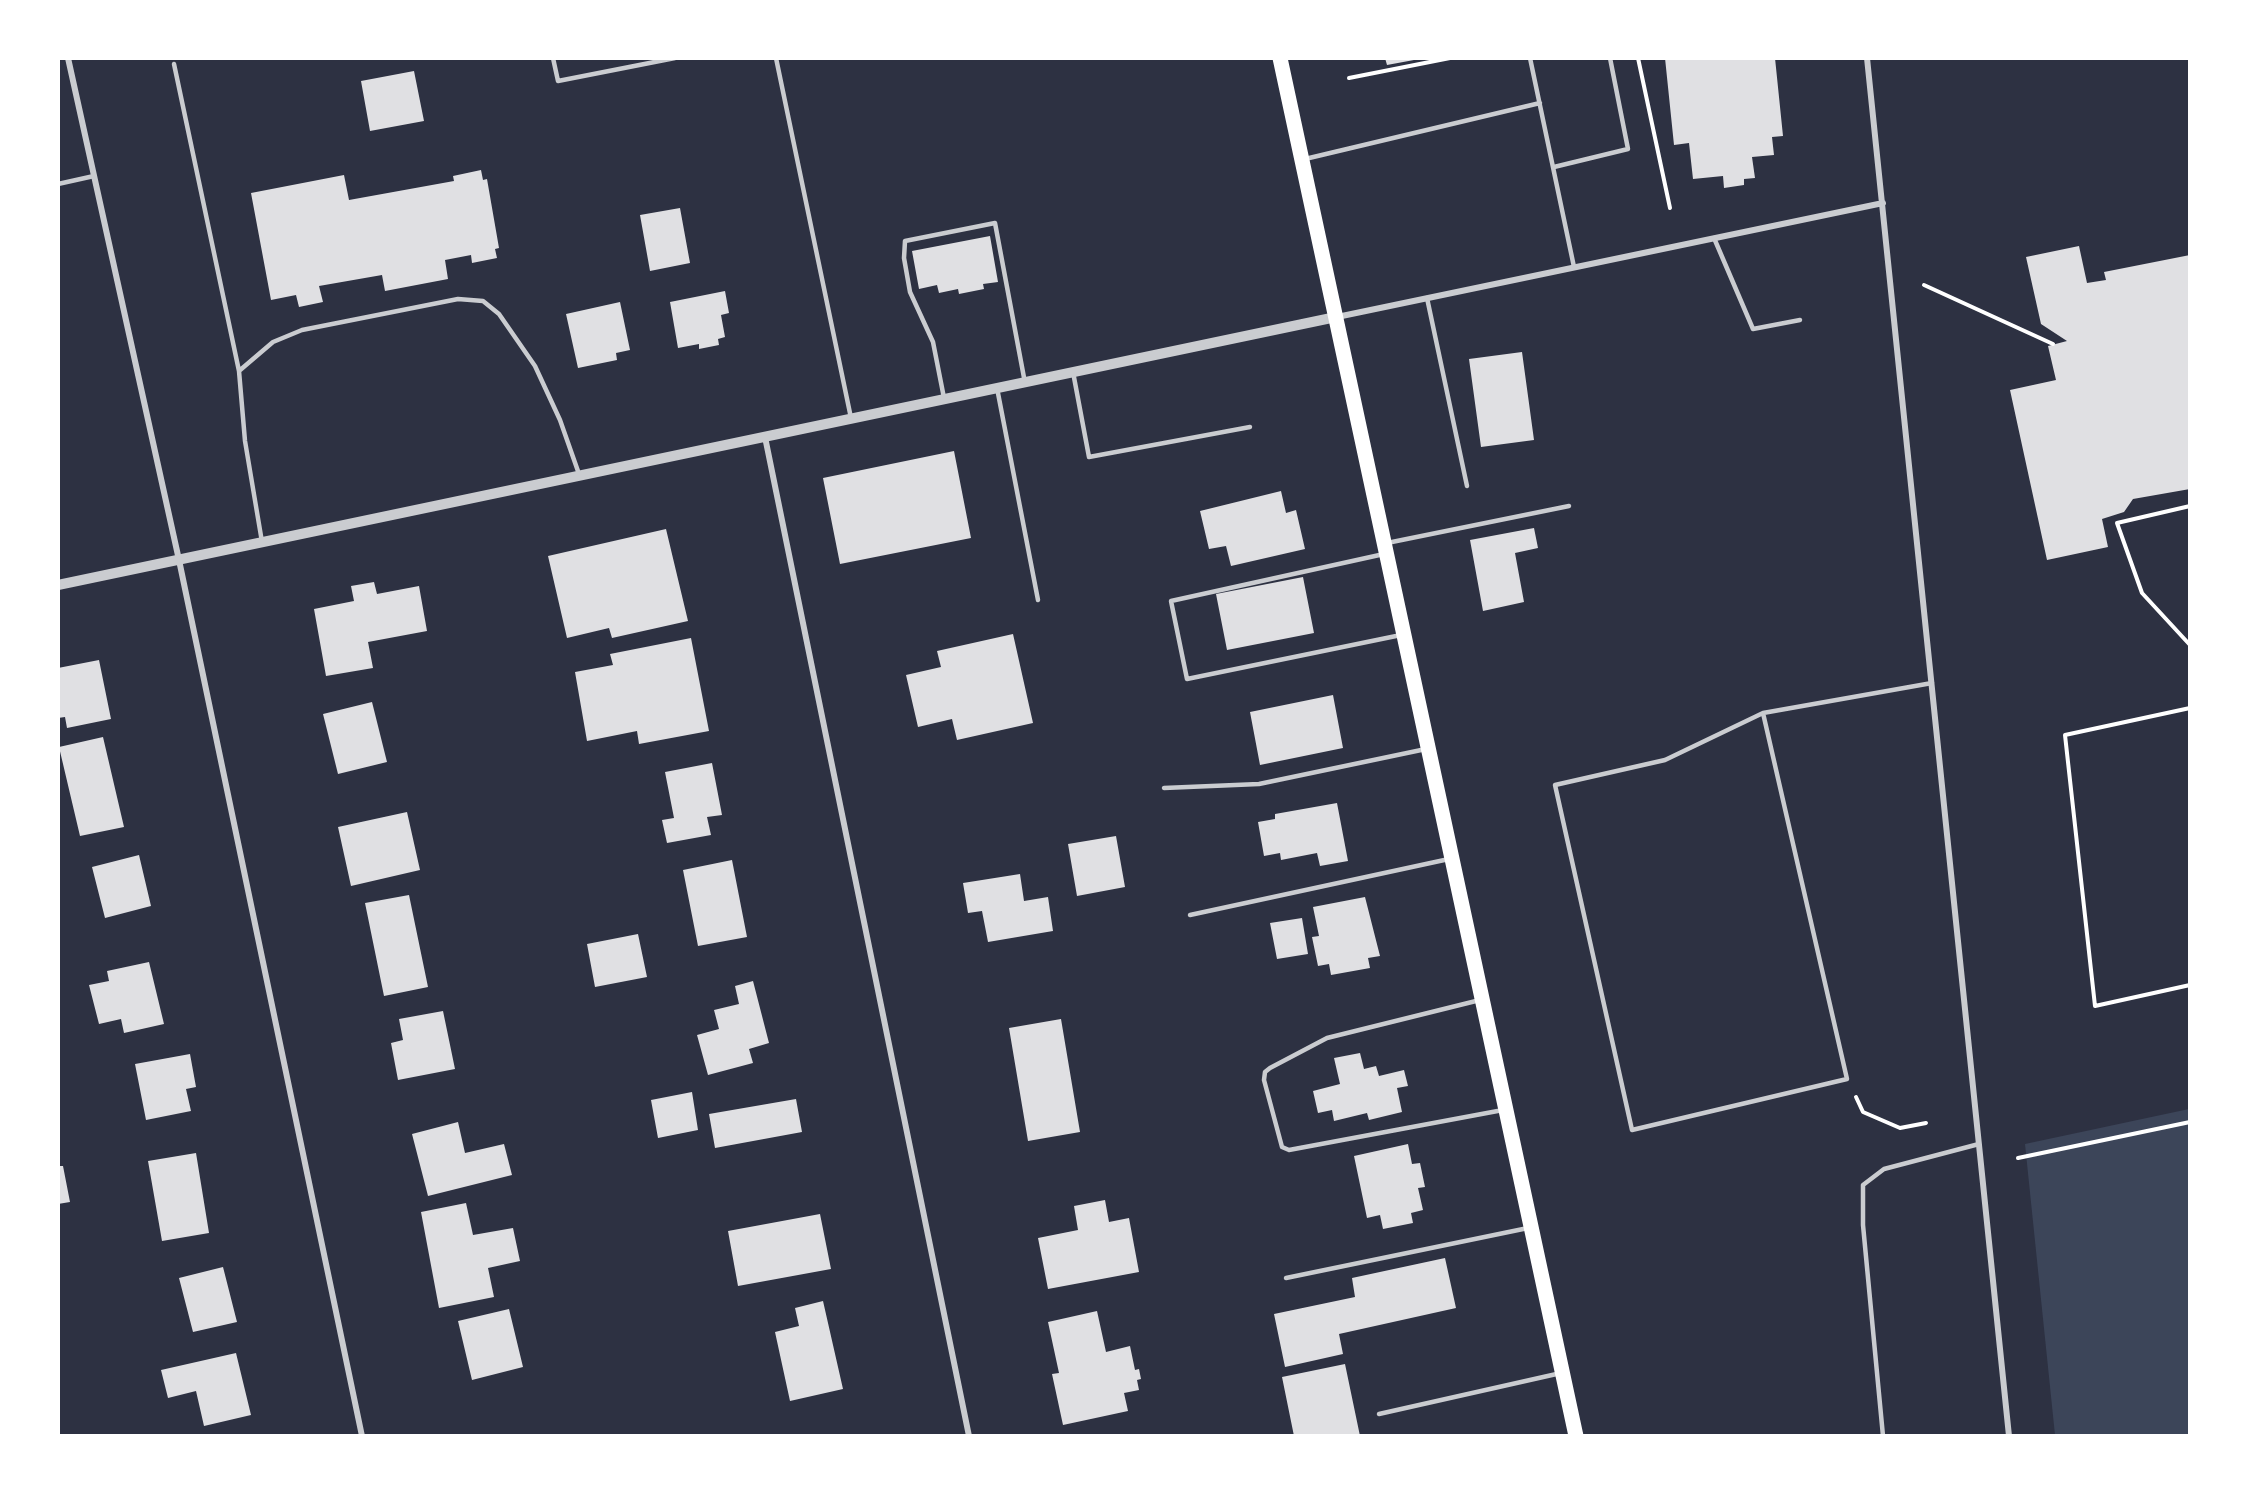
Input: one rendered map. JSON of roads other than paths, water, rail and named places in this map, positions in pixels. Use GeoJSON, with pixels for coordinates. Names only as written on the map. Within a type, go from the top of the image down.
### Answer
{"type":"FeatureCollection","features":[{"type":"Feature","properties":{"kind":"main road"},"geometry":{"type":"LineString","coordinates":[[1280,58],[1576,1436]]}},
{"type":"Feature","properties":{"kind":"street"},"geometry":{"type":"LineString","coordinates":[[68,58],[179,560],[362,1436]]}},
{"type":"Feature","properties":{"kind":"street"},"geometry":{"type":"LineString","coordinates":[[1867,58],[2009,1436]]}},
{"type":"Feature","properties":{"kind":"street"},"geometry":{"type":"LineString","coordinates":[[58,585],[1883,203]]}},
{"type":"Feature","properties":{"kind":"street"},"geometry":{"type":"LineString","coordinates":[[765,437],[969,1436]]}},
{"type":"Feature","properties":{"kind":"lane"},"geometry":{"type":"LineString","coordinates":[[553,58],[558,81],[675,58]]}},
{"type":"Feature","properties":{"kind":"lane"},"geometry":{"type":"LineString","coordinates":[[776,58],[852,418]]}},
{"type":"Feature","properties":{"kind":"lane"},"geometry":{"type":"LineString","coordinates":[[1530,58],[1574,267]]}},
{"type":"Feature","properties":{"kind":"lane"},"geometry":{"type":"LineString","coordinates":[[1554,167],[1628,149],[1610,58]]}},
{"type":"Feature","properties":{"kind":"lane"},"geometry":{"type":"LineString","coordinates":[[174,64],[239,371],[245,441],[262,542]]}},
{"type":"Feature","properties":{"kind":"lane"},"geometry":{"type":"LineString","coordinates":[[1302,159],[1540,103]]}},
{"type":"Feature","properties":{"kind":"lane"},"geometry":{"type":"LineString","coordinates":[[58,184],[94,176]]}},
{"type":"Feature","properties":{"kind":"lane"},"geometry":{"type":"LineString","coordinates":[[944,399],[933,342],[910,292],[904,258],[905,241],[995,223],[1024,383]]}},
{"type":"Feature","properties":{"kind":"lane"},"geometry":{"type":"LineString","coordinates":[[1714,238],[1753,329],[1800,320]]}},
{"type":"Feature","properties":{"kind":"lane"},"geometry":{"type":"LineString","coordinates":[[239,371],[273,342],[302,330],[458,298],[483,301],[499,314],[535,366],[560,420],[579,475]]}},
{"type":"Feature","properties":{"kind":"lane"},"geometry":{"type":"LineString","coordinates":[[1427,298],[1467,486]]}},
{"type":"Feature","properties":{"kind":"lane"},"geometry":{"type":"LineString","coordinates":[[1073,372],[1089,457],[1250,427]]}},
{"type":"Feature","properties":{"kind":"lane"},"geometry":{"type":"LineString","coordinates":[[997,388],[1038,600]]}},
{"type":"Feature","properties":{"kind":"lane"},"geometry":{"type":"LineString","coordinates":[[1404,634],[1187,679],[1170,601],[1569,506]]}},
{"type":"Feature","properties":{"kind":"lane"},"geometry":{"type":"LineString","coordinates":[[1763,713],[1847,1079],[1632,1130],[1555,786],[1665,760],[1763,713],[1932,683]]}},
{"type":"Feature","properties":{"kind":"lane"},"geometry":{"type":"LineString","coordinates":[[1164,789],[1259,784],[1428,748]]}},
{"type":"Feature","properties":{"kind":"lane"},"geometry":{"type":"LineString","coordinates":[[1190,915],[1452,858]]}},
{"type":"Feature","properties":{"kind":"lane"},"geometry":{"type":"LineString","coordinates":[[1483,1000],[1327,1038],[1270,1068],[1265,1072],[1264,1080],[1282,1146],[1289,1150],[1506,1109]]}},
{"type":"Feature","properties":{"kind":"lane"},"geometry":{"type":"LineString","coordinates":[[1884,1436],[1863,1225],[1863,1185],[1884,1169],[1979,1144]]}},
{"type":"Feature","properties":{"kind":"lane"},"geometry":{"type":"LineString","coordinates":[[1286,1278],[1531,1228]]}},
{"type":"Feature","properties":{"kind":"lane"},"geometry":{"type":"LineString","coordinates":[[1379,1414],[1563,1373]]}}]}
